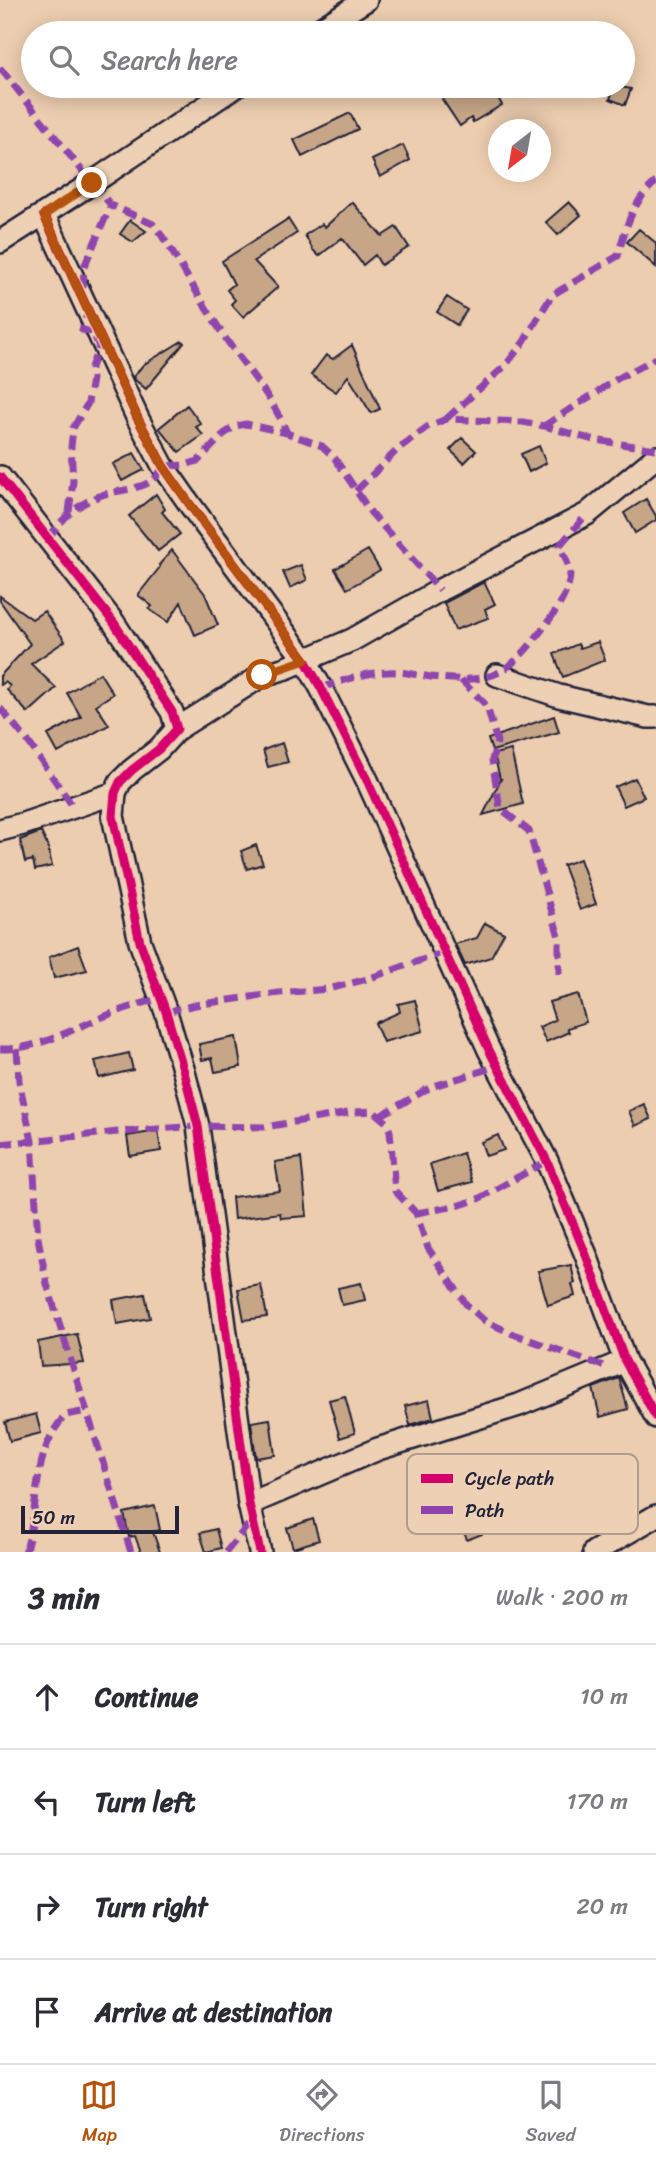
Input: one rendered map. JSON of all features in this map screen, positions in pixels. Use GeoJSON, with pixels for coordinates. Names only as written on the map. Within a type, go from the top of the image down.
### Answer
{"type":"FeatureCollection","features":[{"type":"Feature","properties":{"kind":"street"},"geometry":{"type":"LineString","coordinates":[[333,21],[366,0]]}},
{"type":"Feature","properties":{"kind":"street"},"geometry":{"type":"LineString","coordinates":[[0,242],[218,98]]}},
{"type":"Feature","properties":{"kind":"street"},"geometry":{"type":"LineString","coordinates":[[44,215],[138,419],[163,466],[305,660],[367,780],[489,1049],[547,1161],[586,1255],[625,1361],[656,1417]]}},
{"type":"Feature","properties":{"kind":"street"},"geometry":{"type":"LineString","coordinates":[[260,1552],[249,1504],[198,1126],[166,1012],[140,942],[113,816],[115,793],[120,782],[159,749],[177,729],[262,675],[352,640],[440,590],[587,514],[656,457]]}},
{"type":"Feature","properties":{"kind":"street"},"geometry":{"type":"LineString","coordinates":[[0,477],[114,623],[172,712],[177,729]]}},
{"type":"Feature","properties":{"kind":"street"},"geometry":{"type":"LineString","coordinates":[[497,675],[559,696],[656,717]]}},
{"type":"Feature","properties":{"kind":"street"},"geometry":{"type":"LineString","coordinates":[[0,830],[115,793]]}},
{"type":"Feature","properties":{"kind":"street"},"geometry":{"type":"LineString","coordinates":[[249,1504],[378,1449],[519,1405],[625,1361]]}},
{"type":"Feature","properties":{"kind":"street"},"geometry":{"type":"LineString","coordinates":[[638,1526],[656,1516]]}},
{"type":"Feature","properties":{"kind":"street"},"geometry":{"type":"LineString","coordinates":[[594,1552],[625,1534]]}},
{"type":"Feature","properties":{"kind":"building"},"geometry":{"type":"Polygon","coordinates":[[[498,98],[502,105],[473,122],[471,118],[460,126],[442,99],[498,98]]]}},
{"type":"Feature","properties":{"kind":"building"},"geometry":{"type":"Polygon","coordinates":[[[610,98],[628,98],[625,105],[610,98]]]}},
{"type":"Feature","properties":{"kind":"building"},"geometry":{"type":"Polygon","coordinates":[[[350,113],[358,129],[302,157],[294,140],[350,113]]]}},
{"type":"Feature","properties":{"kind":"building"},"geometry":{"type":"Polygon","coordinates":[[[403,145],[410,160],[380,177],[372,160],[403,145]]]}},
{"type":"Feature","properties":{"kind":"building"},"geometry":{"type":"Polygon","coordinates":[[[352,202],[382,236],[396,227],[409,247],[381,265],[375,255],[363,265],[342,238],[319,256],[305,235],[322,224],[325,227],[352,202]]]}},
{"type":"Feature","properties":{"kind":"building"},"geometry":{"type":"Polygon","coordinates":[[[569,202],[581,215],[558,235],[546,222],[569,202]]]}},
{"type":"Feature","properties":{"kind":"building"},"geometry":{"type":"Polygon","coordinates":[[[288,219],[297,233],[254,261],[278,287],[243,317],[231,304],[235,300],[227,290],[234,284],[222,261],[288,219]]]}},
{"type":"Feature","properties":{"kind":"building"},"geometry":{"type":"Polygon","coordinates":[[[130,220],[146,231],[133,242],[120,234],[130,220]]]}},
{"type":"Feature","properties":{"kind":"building"},"geometry":{"type":"Polygon","coordinates":[[[639,229],[656,243],[656,267],[627,242],[639,229]]]}},
{"type":"Feature","properties":{"kind":"building"},"geometry":{"type":"Polygon","coordinates":[[[447,297],[467,310],[457,325],[437,312],[447,297]]]}},
{"type":"Feature","properties":{"kind":"building"},"geometry":{"type":"Polygon","coordinates":[[[182,341],[184,343],[146,389],[134,379],[143,365],[182,341]]]}},
{"type":"Feature","properties":{"kind":"building"},"geometry":{"type":"Polygon","coordinates":[[[352,345],[380,409],[371,413],[348,376],[336,392],[311,375],[326,355],[333,359],[352,345]]]}},
{"type":"Feature","properties":{"kind":"building"},"geometry":{"type":"Polygon","coordinates":[[[187,405],[201,424],[196,427],[203,435],[179,452],[159,428],[187,405]]]}},
{"type":"Feature","properties":{"kind":"building"},"geometry":{"type":"Polygon","coordinates":[[[462,438],[476,451],[464,463],[450,450],[462,438]]]}},
{"type":"Feature","properties":{"kind":"building"},"geometry":{"type":"Polygon","coordinates":[[[539,446],[546,463],[529,472],[521,454],[539,446]]]}},
{"type":"Feature","properties":{"kind":"building"},"geometry":{"type":"Polygon","coordinates":[[[134,453],[144,470],[122,481],[113,464],[134,453]]]}},
{"type":"Feature","properties":{"kind":"building"},"geometry":{"type":"Polygon","coordinates":[[[156,494],[165,509],[162,512],[180,534],[158,551],[129,516],[156,494]]]}},
{"type":"Feature","properties":{"kind":"building"},"geometry":{"type":"Polygon","coordinates":[[[646,499],[656,520],[635,533],[624,513],[646,499]]]}},
{"type":"Feature","properties":{"kind":"building"},"geometry":{"type":"Polygon","coordinates":[[[172,550],[205,594],[218,625],[195,635],[181,602],[168,622],[149,609],[152,606],[138,595],[172,550]]]}},
{"type":"Feature","properties":{"kind":"building"},"geometry":{"type":"Polygon","coordinates":[[[368,550],[380,570],[347,589],[335,569],[368,550]]]}},
{"type":"Feature","properties":{"kind":"building"},"geometry":{"type":"Polygon","coordinates":[[[301,565],[307,580],[290,588],[283,572],[301,565]]]}},
{"type":"Feature","properties":{"kind":"building"},"geometry":{"type":"Polygon","coordinates":[[[484,582],[495,604],[485,609],[488,618],[455,630],[444,603],[484,582]]]}},
{"type":"Feature","properties":{"kind":"building"},"geometry":{"type":"Polygon","coordinates":[[[0,596],[32,619],[44,611],[65,641],[31,664],[56,688],[28,713],[7,690],[10,686],[5,682],[1,685],[0,683],[0,676],[30,644],[0,601],[0,596]]]}},
{"type":"Feature","properties":{"kind":"building"},"geometry":{"type":"Polygon","coordinates":[[[598,642],[605,660],[563,677],[554,654],[578,644],[580,648],[598,642]]]}},
{"type":"Feature","properties":{"kind":"building"},"geometry":{"type":"Polygon","coordinates":[[[100,673],[113,694],[96,705],[109,725],[58,753],[48,735],[81,717],[67,693],[100,673]]]}},
{"type":"Feature","properties":{"kind":"building"},"geometry":{"type":"Polygon","coordinates":[[[554,716],[559,732],[492,751],[488,739],[554,716]]]}},
{"type":"Feature","properties":{"kind":"building"},"geometry":{"type":"Polygon","coordinates":[[[282,743],[288,762],[268,767],[263,750],[282,743]]]}},
{"type":"Feature","properties":{"kind":"building"},"geometry":{"type":"Polygon","coordinates":[[[511,750],[523,804],[483,815],[501,779],[494,754],[511,750]]]}},
{"type":"Feature","properties":{"kind":"building"},"geometry":{"type":"Polygon","coordinates":[[[635,778],[644,797],[624,806],[615,787],[635,778]]]}},
{"type":"Feature","properties":{"kind":"building"},"geometry":{"type":"Polygon","coordinates":[[[41,832],[52,866],[35,870],[33,860],[25,862],[20,840],[41,832]]]}},
{"type":"Feature","properties":{"kind":"building"},"geometry":{"type":"Polygon","coordinates":[[[256,845],[263,864],[247,869],[241,851],[256,845]]]}},
{"type":"Feature","properties":{"kind":"building"},"geometry":{"type":"Polygon","coordinates":[[[580,859],[596,904],[580,910],[563,865],[580,859]]]}},
{"type":"Feature","properties":{"kind":"building"},"geometry":{"type":"Polygon","coordinates":[[[485,923],[504,933],[491,957],[465,965],[455,944],[477,938],[485,923]]]}},
{"type":"Feature","properties":{"kind":"building"},"geometry":{"type":"Polygon","coordinates":[[[78,946],[87,970],[54,978],[49,957],[78,946]]]}},
{"type":"Feature","properties":{"kind":"building"},"geometry":{"type":"Polygon","coordinates":[[[578,994],[586,1022],[567,1028],[569,1032],[546,1042],[539,1027],[555,1020],[549,1002],[578,994]]]}},
{"type":"Feature","properties":{"kind":"building"},"geometry":{"type":"Polygon","coordinates":[[[415,1000],[423,1031],[383,1042],[375,1023],[400,1012],[398,1004],[415,1000]]]}},
{"type":"Feature","properties":{"kind":"building"},"geometry":{"type":"Polygon","coordinates":[[[236,1037],[241,1067],[215,1072],[212,1058],[202,1060],[199,1044],[236,1037]]]}},
{"type":"Feature","properties":{"kind":"building"},"geometry":{"type":"Polygon","coordinates":[[[129,1053],[133,1070],[99,1078],[95,1061],[129,1053]]]}},
{"type":"Feature","properties":{"kind":"building"},"geometry":{"type":"Polygon","coordinates":[[[644,1104],[651,1119],[635,1126],[629,1111],[644,1104]]]}},
{"type":"Feature","properties":{"kind":"building"},"geometry":{"type":"Polygon","coordinates":[[[158,1131],[161,1151],[130,1156],[127,1136],[158,1131]]]}},
{"type":"Feature","properties":{"kind":"building"},"geometry":{"type":"Polygon","coordinates":[[[498,1135],[504,1150],[486,1156],[481,1142],[498,1135]]]}},
{"type":"Feature","properties":{"kind":"building"},"geometry":{"type":"Polygon","coordinates":[[[463,1153],[472,1182],[438,1191],[430,1164],[463,1153]]]}},
{"type":"Feature","properties":{"kind":"building"},"geometry":{"type":"Polygon","coordinates":[[[301,1158],[307,1216],[281,1218],[280,1213],[234,1219],[232,1197],[280,1191],[275,1162],[301,1158]]]}},
{"type":"Feature","properties":{"kind":"building"},"geometry":{"type":"Polygon","coordinates":[[[571,1265],[575,1296],[548,1305],[538,1271],[571,1265]]]}},
{"type":"Feature","properties":{"kind":"building"},"geometry":{"type":"Polygon","coordinates":[[[361,1283],[365,1300],[342,1305],[338,1288],[361,1283]]]}},
{"type":"Feature","properties":{"kind":"building"},"geometry":{"type":"Polygon","coordinates":[[[261,1285],[267,1317],[244,1320],[238,1289],[261,1285]]]}},
{"type":"Feature","properties":{"kind":"building"},"geometry":{"type":"Polygon","coordinates":[[[145,1294],[150,1318],[117,1324],[113,1300],[145,1294]]]}},
{"type":"Feature","properties":{"kind":"building"},"geometry":{"type":"Polygon","coordinates":[[[77,1334],[84,1363],[41,1366],[38,1342],[77,1334]]]}},
{"type":"Feature","properties":{"kind":"building"},"geometry":{"type":"Polygon","coordinates":[[[619,1378],[628,1409],[600,1417],[593,1388],[619,1378]]]}},
{"type":"Feature","properties":{"kind":"building"},"geometry":{"type":"Polygon","coordinates":[[[345,1396],[355,1433],[340,1438],[329,1400],[345,1396]]]}},
{"type":"Feature","properties":{"kind":"building"},"geometry":{"type":"Polygon","coordinates":[[[429,1400],[433,1418],[410,1425],[405,1406],[429,1400]]]}},
{"type":"Feature","properties":{"kind":"building"},"geometry":{"type":"Polygon","coordinates":[[[36,1414],[41,1433],[10,1441],[5,1422],[36,1414]]]}},
{"type":"Feature","properties":{"kind":"building"},"geometry":{"type":"Polygon","coordinates":[[[270,1419],[275,1455],[256,1458],[251,1422],[270,1419]]]}},
{"type":"Feature","properties":{"kind":"building"},"geometry":{"type":"Polygon","coordinates":[[[155,1506],[160,1530],[153,1532],[160,1552],[141,1552],[135,1536],[129,1537],[124,1513],[155,1506]]]}},
{"type":"Feature","properties":{"kind":"building"},"geometry":{"type":"Polygon","coordinates":[[[313,1519],[319,1540],[293,1548],[287,1528],[313,1519]]]}},
{"type":"Feature","properties":{"kind":"building"},"geometry":{"type":"Polygon","coordinates":[[[216,1529],[221,1548],[206,1552],[200,1533],[216,1529]]]}},
{"type":"Feature","properties":{"kind":"building"},"geometry":{"type":"Polygon","coordinates":[[[465,1534],[482,1534],[467,1540],[465,1534]]]}},
{"type":"Feature","properties":{"kind":"marked path"},"geometry":{"type":"LineString","coordinates":[[0,68],[21,94]]}},
{"type":"Feature","properties":{"kind":"marked path"},"geometry":{"type":"LineString","coordinates":[[24,98],[111,205],[153,224],[228,342],[268,397],[287,433]]}},
{"type":"Feature","properties":{"kind":"marked path"},"geometry":{"type":"LineString","coordinates":[[446,419],[505,366],[523,343],[552,295],[618,256],[636,206],[656,182]]}},
{"type":"Feature","properties":{"kind":"marked path"},"geometry":{"type":"LineString","coordinates":[[83,288],[84,267],[111,205]]}},
{"type":"Feature","properties":{"kind":"marked path"},"geometry":{"type":"LineString","coordinates":[[69,512],[73,481],[73,428],[88,403],[91,367],[99,347],[93,332],[82,330],[88,311]]}},
{"type":"Feature","properties":{"kind":"marked path"},"geometry":{"type":"LineString","coordinates":[[544,426],[617,379],[656,358]]}},
{"type":"Feature","properties":{"kind":"marked path"},"geometry":{"type":"LineString","coordinates":[[356,491],[398,449],[427,427],[446,419],[523,422],[594,440],[656,449]]}},
{"type":"Feature","properties":{"kind":"marked path"},"geometry":{"type":"LineString","coordinates":[[48,539],[78,507],[102,495],[149,483],[163,466],[185,465],[198,461],[224,434],[236,426],[246,424],[287,433],[322,446],[334,457],[371,513],[440,590]]}},
{"type":"Feature","properties":{"kind":"marked path"},"geometry":{"type":"LineString","coordinates":[[321,688],[379,672],[471,679],[486,677],[511,665],[534,640],[562,600],[570,575],[560,545],[587,514]]}},
{"type":"Feature","properties":{"kind":"marked path"},"geometry":{"type":"LineString","coordinates":[[461,680],[487,706],[497,742],[492,760],[500,808],[529,831],[559,937],[559,974]]}},
{"type":"Feature","properties":{"kind":"marked path"},"geometry":{"type":"LineString","coordinates":[[0,708],[27,740],[74,808]]}},
{"type":"Feature","properties":{"kind":"marked path"},"geometry":{"type":"LineString","coordinates":[[166,1012],[279,993],[329,989],[445,952]]}},
{"type":"Feature","properties":{"kind":"marked path"},"geometry":{"type":"LineString","coordinates":[[0,1049],[26,1047],[161,998]]}},
{"type":"Feature","properties":{"kind":"marked path"},"geometry":{"type":"LineString","coordinates":[[17,1049],[19,1081],[32,1141],[38,1238],[47,1284],[131,1552]]}},
{"type":"Feature","properties":{"kind":"marked path"},"geometry":{"type":"LineString","coordinates":[[380,1116],[431,1087],[498,1066]]}},
{"type":"Feature","properties":{"kind":"marked path"},"geometry":{"type":"LineString","coordinates":[[0,1144],[198,1126],[265,1127],[373,1111],[386,1122],[390,1131],[395,1191],[416,1213],[428,1248],[466,1304],[485,1321],[513,1334],[606,1367]]}},
{"type":"Feature","properties":{"kind":"marked path"},"geometry":{"type":"LineString","coordinates":[[416,1213],[457,1206],[478,1199],[547,1161]]}},
{"type":"Feature","properties":{"kind":"marked path"},"geometry":{"type":"LineString","coordinates":[[25,1552],[41,1463],[47,1446],[66,1415],[87,1411]]}},
{"type":"Feature","properties":{"kind":"marked path"},"geometry":{"type":"LineString","coordinates":[[226,1552],[253,1519]]}},
{"type":"Feature","properties":{"kind":"cycle path"},"geometry":{"type":"LineString","coordinates":[[44,215],[138,419],[163,466],[305,660],[321,688],[367,780],[489,1050],[547,1161],[586,1255],[625,1361],[656,1417]]}},
{"type":"Feature","properties":{"kind":"cycle path"},"geometry":{"type":"LineString","coordinates":[[0,477],[114,623],[172,712],[177,729],[159,749],[120,782],[115,793],[113,816],[140,942],[166,1012],[198,1126],[249,1504],[260,1552]]}},
{"type":"Feature","properties":{"kind":"route"},"geometry":{"type":"LineString","coordinates":[[92,183],[44,215],[138,419],[163,466],[305,660],[262,675]]}}]}
